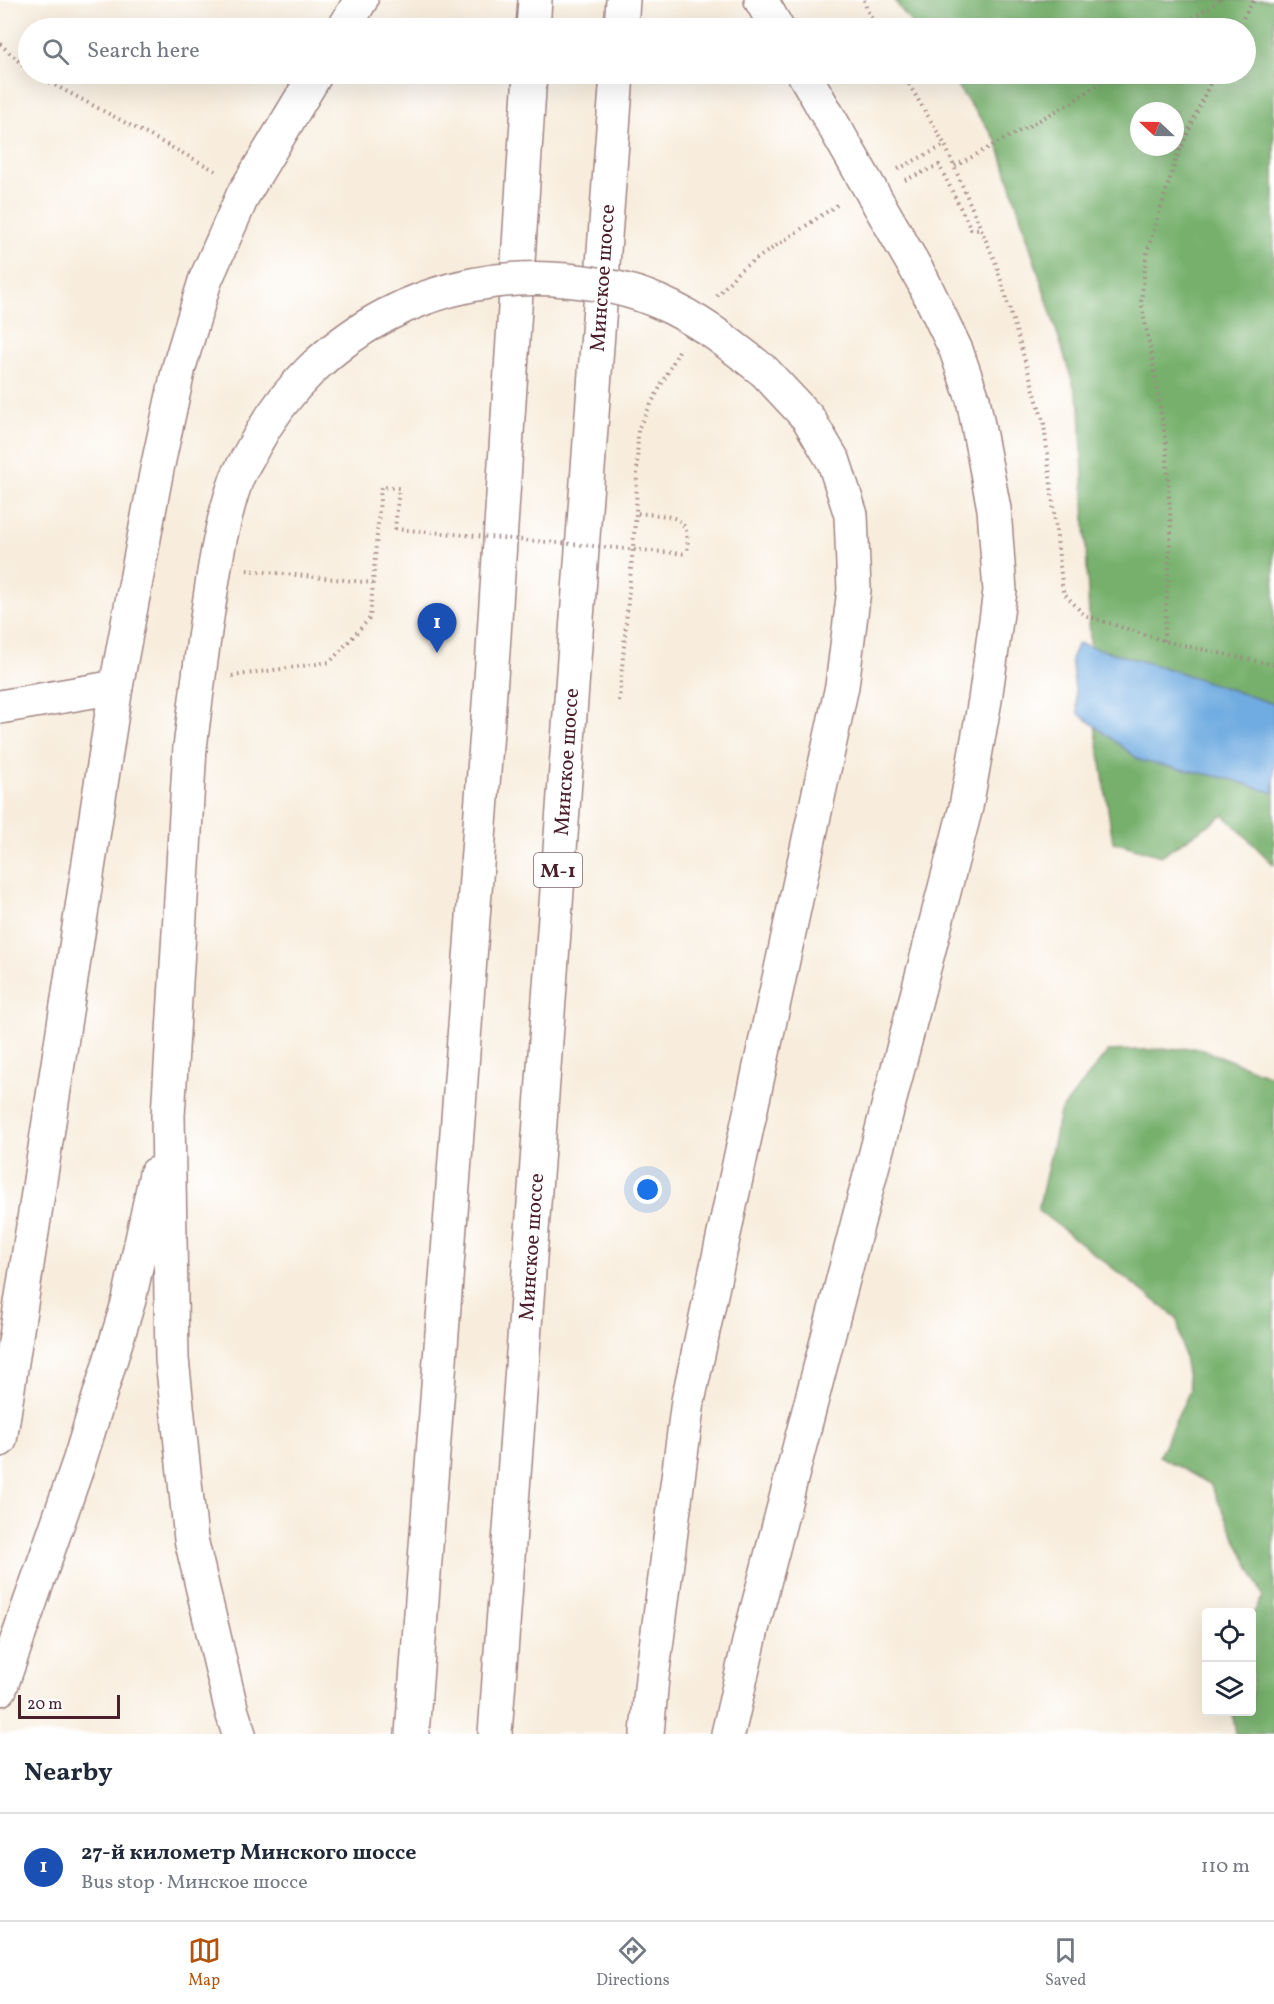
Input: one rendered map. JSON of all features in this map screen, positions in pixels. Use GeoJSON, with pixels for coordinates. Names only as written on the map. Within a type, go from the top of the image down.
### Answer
{"type":"FeatureCollection","features":[{"type":"Feature","properties":{"kind":"main road"},"geometry":{"type":"LineString","coordinates":[[350,18],[361,0]]}},
{"type":"Feature","properties":{"kind":"main road"},"geometry":{"type":"LineString","coordinates":[[534,18],[535,0]]}},
{"type":"Feature","properties":{"kind":"main road"},"geometry":{"type":"LineString","coordinates":[[622,18],[623,0]]}},
{"type":"Feature","properties":{"kind":"main road"},"geometry":{"type":"LineString","coordinates":[[761,0],[771,18]]}},
{"type":"Feature","properties":{"kind":"main road"},"geometry":{"type":"LineString","coordinates":[[0,1440],[116,687],[179,367],[205,281],[243,195],[310,84]]}},
{"type":"Feature","properties":{"kind":"main road"},"geometry":{"type":"LineString","coordinates":[[412,1734],[493,651],[529,84]]}},
{"type":"Feature","properties":{"kind":"main road","name":"Минское шоссе"},"geometry":{"type":"LineString","coordinates":[[495,1734],[616,84]]}},
{"type":"Feature","properties":{"kind":"main road"},"geometry":{"type":"LineString","coordinates":[[728,1734],[752,1629],[966,807],[985,700],[1000,591],[994,509],[973,399],[956,350],[918,272],[810,84]]}},
{"type":"Feature","properties":{"kind":"main road"},"geometry":{"type":"LineString","coordinates":[[239,1734],[229,1700],[190,1528],[171,1359],[168,1116],[190,748],[219,537],[238,477],[268,421],[307,372],[356,332],[412,302],[472,283],[535,277],[598,283],[658,301],[714,331],[765,372],[808,418],[834,462],[851,515],[854,590],[842,686],[688,1401],[652,1678],[647,1734]]}},
{"type":"Feature","properties":{"kind":"main road"},"geometry":{"type":"LineString","coordinates":[[0,707],[116,687]]}},
{"type":"Feature","properties":{"kind":"main road"},"geometry":{"type":"LineString","coordinates":[[0,1689],[79,1462],[129,1300],[168,1116]]}},
{"type":"Feature","properties":{"kind":"path"},"geometry":{"type":"LineString","coordinates":[[864,0],[871,18]]}},
{"type":"Feature","properties":{"kind":"path"},"geometry":{"type":"LineString","coordinates":[[1193,18],[1220,0]]}},
{"type":"Feature","properties":{"kind":"path"},"geometry":{"type":"LineString","coordinates":[[1244,18],[1254,0]]}},
{"type":"Feature","properties":{"kind":"path"},"geometry":{"type":"LineString","coordinates":[[0,44],[18,61]]}},
{"type":"Feature","properties":{"kind":"path"},"geometry":{"type":"LineString","coordinates":[[53,84],[220,174]]}},
{"type":"Feature","properties":{"kind":"path"},"geometry":{"type":"LineString","coordinates":[[909,84],[945,145],[996,264],[1044,424],[1063,592],[1084,615],[1164,641],[1274,665]]}},
{"type":"Feature","properties":{"kind":"path"},"geometry":{"type":"LineString","coordinates":[[955,166],[1071,103],[1099,84]]}},
{"type":"Feature","properties":{"kind":"path"},"geometry":{"type":"LineString","coordinates":[[1164,641],[1171,530],[1166,443],[1141,302],[1147,252],[1176,159],[1210,84]]}},
{"type":"Feature","properties":{"kind":"path"},"geometry":{"type":"LineString","coordinates":[[945,145],[895,171],[906,181],[939,165],[971,229],[982,229]]}},
{"type":"Feature","properties":{"kind":"path"},"geometry":{"type":"LineString","coordinates":[[225,677],[330,662],[370,618],[381,487],[399,488],[395,529],[687,554],[689,537]]}},
{"type":"Feature","properties":{"kind":"path"},"geometry":{"type":"LineString","coordinates":[[619,701],[636,513]]}},
{"type":"Feature","properties":{"kind":"path"},"geometry":{"type":"LineString","coordinates":[[243,570],[373,583]]}},
{"type":"Feature","properties":{"kind":"green space"},"geometry":{"type":"Polygon","coordinates":[[[894,0],[1274,0],[1274,865],[1224,815],[1161,856],[1113,842],[1093,711],[1080,406],[997,141],[955,84],[1256,84],[1256,18],[908,18],[894,0]]]}},
{"type":"Feature","properties":{"kind":"green space"},"geometry":{"type":"Polygon","coordinates":[[[1198,1048],[1274,1077],[1274,1734],[1236,1734],[1233,1716],[1256,1716],[1256,1609],[1263,1596],[1210,1484],[1159,1456],[1190,1390],[1177,1318],[1038,1210],[1060,1112],[1108,1051],[1198,1048]]]}},
{"type":"Feature","properties":{"kind":"water"},"geometry":{"type":"Polygon","coordinates":[[[1078,643],[1166,668],[1274,704],[1274,793],[1230,779],[1141,761],[1078,713],[1071,659],[1078,643]]]}},
{"type":"Feature","properties":{"kind":"place","name":"27-й километр Минского шоссе"},"geometry":{"type":"Point","coordinates":[437,653]}}]}
